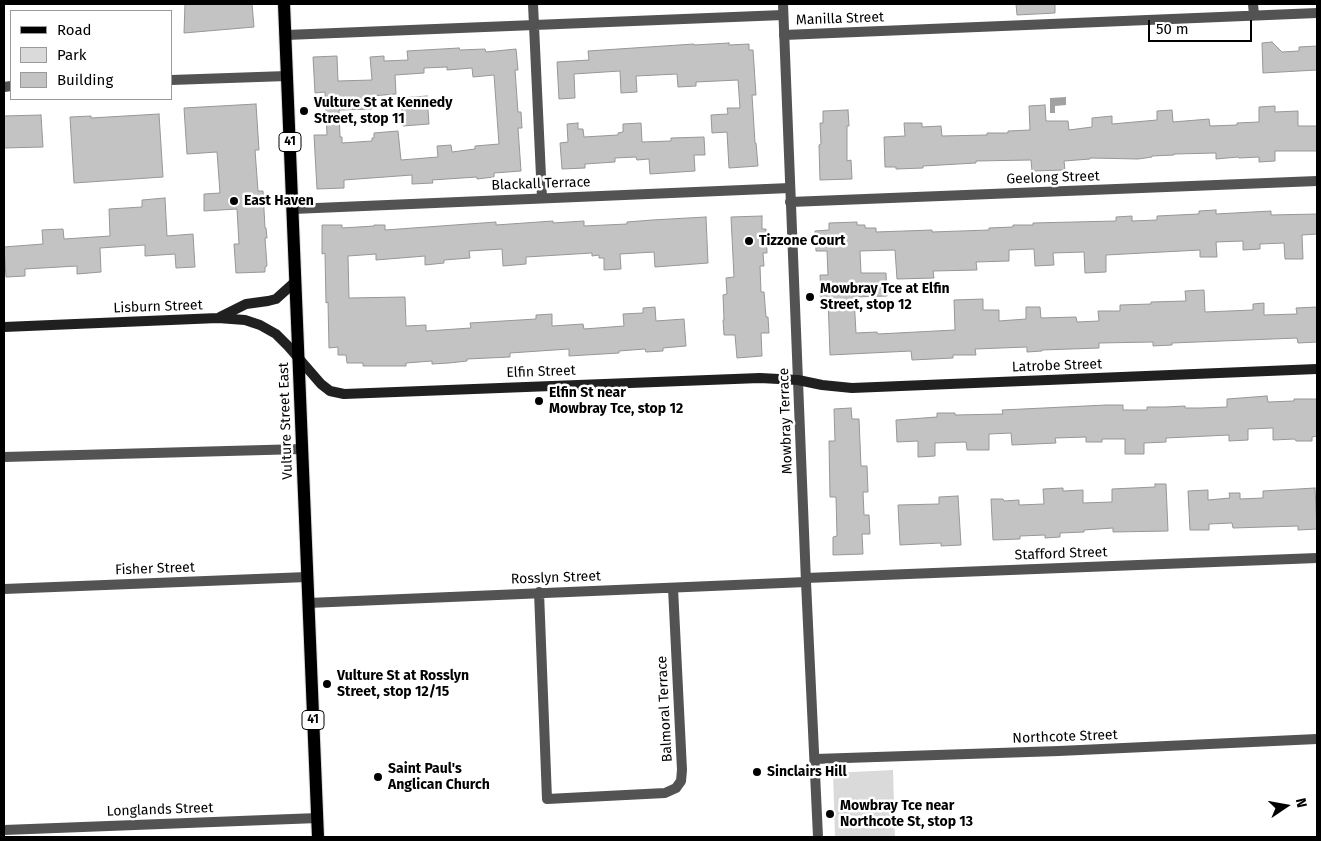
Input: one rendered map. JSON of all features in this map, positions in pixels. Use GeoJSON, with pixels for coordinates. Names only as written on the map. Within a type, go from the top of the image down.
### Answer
{"type":"FeatureCollection","features":[{"type":"Feature","properties":{"kind":"main road","name":"Vulture Street East"},"geometry":{"type":"LineString","coordinates":[[284,4],[318,837]]}},
{"type":"Feature","properties":{"kind":"main road"},"geometry":{"type":"LineString","coordinates":[[218,318],[246,304],[276,299],[296,281]]}},
{"type":"Feature","properties":{"kind":"main road","name":"Lisburn Street"},"geometry":{"type":"LineString","coordinates":[[4,327],[218,318],[238,319],[260,325],[280,338],[299,359]]}},
{"type":"Feature","properties":{"kind":"main road","name":"Elfin Street"},"geometry":{"type":"LineString","coordinates":[[299,359],[330,391],[344,394],[721,379],[760,378],[798,380]]}},
{"type":"Feature","properties":{"kind":"main road","name":"Latrobe Street"},"geometry":{"type":"LineString","coordinates":[[798,380],[852,388],[1317,369]]}},
{"type":"Feature","properties":{"kind":"street"},"geometry":{"type":"LineString","coordinates":[[533,4],[542,198]]}},
{"type":"Feature","properties":{"kind":"street","name":"Mowbray Terrace"},"geometry":{"type":"LineString","coordinates":[[782,4],[818,837]]}},
{"type":"Feature","properties":{"kind":"street"},"geometry":{"type":"LineString","coordinates":[[1253,4],[1254,15]]}},
{"type":"Feature","properties":{"kind":"street","name":"Manilla Street"},"geometry":{"type":"LineString","coordinates":[[784,35],[1317,13]]}},
{"type":"Feature","properties":{"kind":"street"},"geometry":{"type":"LineString","coordinates":[[286,35],[783,15]]}},
{"type":"Feature","properties":{"kind":"street"},"geometry":{"type":"LineString","coordinates":[[172,80],[287,76]]}},
{"type":"Feature","properties":{"kind":"street","name":"Geelong Street"},"geometry":{"type":"LineString","coordinates":[[790,202],[1317,181]]}},
{"type":"Feature","properties":{"kind":"street","name":"Blackall Terrace"},"geometry":{"type":"LineString","coordinates":[[293,209],[790,188]]}},
{"type":"Feature","properties":{"kind":"street"},"geometry":{"type":"LineString","coordinates":[[4,458],[302,449]]}},
{"type":"Feature","properties":{"kind":"street","name":"Stafford Street"},"geometry":{"type":"LineString","coordinates":[[806,580],[1317,558]]}},
{"type":"Feature","properties":{"kind":"street","name":"Fisher Street"},"geometry":{"type":"LineString","coordinates":[[4,589],[308,578]]}},
{"type":"Feature","properties":{"kind":"street","name":"Rosslyn Street"},"geometry":{"type":"LineString","coordinates":[[308,603],[539,592],[673,588],[806,580]]}},
{"type":"Feature","properties":{"kind":"street","name":"Balmoral Terrace"},"geometry":{"type":"LineString","coordinates":[[539,592],[547,799],[665,793],[676,788],[681,781],[673,588]]}},
{"type":"Feature","properties":{"kind":"street","name":"Northcote Street"},"geometry":{"type":"LineString","coordinates":[[814,759],[1059,751],[1317,739]]}},
{"type":"Feature","properties":{"kind":"street","name":"Longlands Street"},"geometry":{"type":"LineString","coordinates":[[4,830],[318,818]]}},
{"type":"Feature","properties":{"kind":"green space"},"geometry":{"type":"Polygon","coordinates":[[[893,770],[895,837],[835,837],[833,773],[893,770]]]}},
{"type":"Feature","properties":{"kind":"shaded area"},"geometry":{"type":"Polygon","coordinates":[[[1066,97],[1066,105],[1055,106],[1055,113],[1050,113],[1050,98],[1066,97]]]}},
{"type":"Feature","properties":{"kind":"building"},"geometry":{"type":"Polygon","coordinates":[[[185,4],[252,4],[254,27],[184,33],[185,4]]]}},
{"type":"Feature","properties":{"kind":"building"},"geometry":{"type":"Polygon","coordinates":[[[1016,4],[1055,4],[1055,13],[1017,15],[1016,4]]]}},
{"type":"Feature","properties":{"kind":"building"},"geometry":{"type":"Polygon","coordinates":[[[1272,42],[1282,52],[1299,51],[1299,47],[1317,46],[1317,70],[1263,73],[1262,43],[1272,42]]]}},
{"type":"Feature","properties":{"kind":"building"},"geometry":{"type":"Polygon","coordinates":[[[729,43],[729,45],[749,44],[749,50],[753,50],[756,95],[752,95],[758,166],[729,168],[727,132],[712,133],[711,115],[728,114],[727,108],[740,108],[738,80],[696,82],[696,86],[678,87],[677,74],[636,76],[637,92],[621,93],[620,71],[574,74],[575,98],[559,99],[557,62],[589,60],[588,51],[729,43]]]}},
{"type":"Feature","properties":{"kind":"building"},"geometry":{"type":"Polygon","coordinates":[[[459,48],[460,50],[485,49],[486,52],[516,49],[518,70],[515,70],[518,112],[521,112],[522,128],[518,128],[521,171],[494,173],[494,177],[477,179],[477,177],[432,180],[433,183],[412,184],[412,175],[344,180],[344,188],[317,189],[314,135],[327,135],[325,92],[315,93],[313,57],[337,56],[338,81],[372,80],[370,57],[384,56],[384,61],[408,60],[407,51],[459,48]],[[447,67],[424,68],[424,73],[395,75],[396,94],[371,96],[372,109],[339,110],[342,143],[372,141],[374,133],[398,131],[401,160],[438,157],[437,146],[451,145],[452,152],[475,149],[475,146],[499,144],[494,75],[473,77],[472,68],[447,70],[447,67]]]}},
{"type":"Feature","properties":{"kind":"building"},"geometry":{"type":"Polygon","coordinates":[[[427,96],[429,124],[403,126],[401,98],[427,96]]]}},
{"type":"Feature","properties":{"kind":"building"},"geometry":{"type":"Polygon","coordinates":[[[256,104],[259,150],[255,150],[258,191],[263,191],[267,266],[265,267],[265,272],[236,273],[234,244],[239,244],[237,209],[204,211],[204,194],[220,193],[217,152],[187,154],[184,108],[256,104]]]}},
{"type":"Feature","properties":{"kind":"building"},"geometry":{"type":"Polygon","coordinates":[[[1045,105],[1046,121],[1068,121],[1069,130],[1092,127],[1092,118],[1112,116],[1112,124],[1157,120],[1157,111],[1172,110],[1173,122],[1209,119],[1210,126],[1237,125],[1237,123],[1259,122],[1259,107],[1275,106],[1275,112],[1298,111],[1298,126],[1317,126],[1317,151],[1275,151],[1275,161],[1259,162],[1259,157],[1216,159],[1216,153],[1174,154],[1138,159],[1090,158],[1064,161],[1065,170],[1032,171],[1031,160],[976,161],[976,163],[923,166],[923,168],[896,169],[896,167],[885,167],[884,137],[905,136],[904,123],[922,123],[922,127],[941,126],[942,136],[1008,133],[1008,131],[1030,130],[1029,106],[1045,105]]]}},
{"type":"Feature","properties":{"kind":"building"},"geometry":{"type":"Polygon","coordinates":[[[848,110],[847,161],[851,160],[852,179],[820,180],[819,145],[821,144],[820,123],[823,123],[823,111],[848,110]]]}},
{"type":"Feature","properties":{"kind":"building"},"geometry":{"type":"Polygon","coordinates":[[[159,114],[163,177],[74,183],[70,117],[91,116],[91,118],[159,114]]]}},
{"type":"Feature","properties":{"kind":"building"},"geometry":{"type":"Polygon","coordinates":[[[41,115],[43,147],[4,148],[4,116],[41,115]]]}},
{"type":"Feature","properties":{"kind":"building"},"geometry":{"type":"Polygon","coordinates":[[[578,123],[578,129],[583,129],[584,137],[618,135],[618,133],[623,132],[623,124],[641,123],[642,142],[671,141],[671,138],[704,137],[705,155],[694,155],[695,171],[650,174],[649,159],[637,160],[636,157],[615,158],[615,162],[585,164],[585,168],[562,169],[560,143],[568,142],[567,124],[578,123]]]}},
{"type":"Feature","properties":{"kind":"building"},"geometry":{"type":"Polygon","coordinates":[[[165,198],[167,236],[193,234],[195,267],[176,268],[175,254],[145,256],[145,245],[100,248],[101,272],[77,274],[77,266],[25,269],[25,276],[6,277],[4,247],[43,244],[42,230],[63,229],[64,239],[110,236],[109,209],[142,207],[142,200],[165,198]]]}},
{"type":"Feature","properties":{"kind":"building"},"geometry":{"type":"Polygon","coordinates":[[[1216,210],[1216,214],[1271,211],[1271,215],[1317,214],[1317,234],[1302,235],[1303,259],[1285,259],[1284,243],[1260,244],[1260,249],[1243,250],[1243,241],[1216,242],[1217,257],[1200,257],[1200,250],[1106,255],[1106,272],[1085,273],[1084,252],[1053,253],[1054,265],[1035,266],[1034,249],[1009,250],[1009,261],[976,262],[977,270],[933,271],[934,278],[897,279],[895,250],[860,251],[861,273],[886,273],[887,296],[854,297],[856,333],[877,332],[878,334],[955,330],[954,300],[983,299],[983,310],[999,310],[999,321],[1026,319],[1026,307],[1040,307],[1041,318],[1076,317],[1077,322],[1099,321],[1098,311],[1120,311],[1120,305],[1186,301],[1185,291],[1204,290],[1205,312],[1253,310],[1253,304],[1264,303],[1264,315],[1297,314],[1296,308],[1317,307],[1317,342],[1298,343],[1297,338],[1172,343],[1172,345],[1153,346],[1153,342],[1099,343],[1099,348],[1027,352],[1027,347],[975,349],[976,355],[953,355],[953,358],[912,360],[911,351],[830,355],[828,298],[821,298],[820,275],[828,275],[827,251],[816,251],[815,231],[829,230],[829,223],[857,222],[857,225],[865,225],[865,228],[876,228],[876,232],[932,230],[932,232],[989,230],[989,228],[1013,227],[1013,225],[1033,225],[1033,223],[1116,221],[1116,217],[1132,216],[1132,221],[1157,220],[1157,216],[1199,214],[1199,211],[1216,210]]]}},
{"type":"Feature","properties":{"kind":"building"},"geometry":{"type":"Polygon","coordinates":[[[762,216],[762,229],[766,229],[767,253],[763,253],[764,266],[760,266],[761,292],[764,292],[769,333],[761,333],[762,356],[737,358],[735,335],[724,335],[723,320],[723,295],[727,294],[726,278],[734,277],[731,217],[762,216]]]}},
{"type":"Feature","properties":{"kind":"building"},"geometry":{"type":"Polygon","coordinates":[[[706,217],[708,263],[655,267],[654,252],[620,254],[621,269],[604,270],[604,258],[599,258],[599,255],[592,256],[592,253],[526,257],[526,264],[503,266],[502,249],[469,251],[470,258],[444,260],[444,263],[425,265],[425,256],[376,260],[376,254],[348,256],[349,298],[405,297],[406,326],[426,325],[426,331],[471,328],[470,323],[536,319],[536,315],[552,314],[552,326],[583,324],[584,329],[624,326],[623,314],[643,313],[643,308],[655,307],[656,321],[684,319],[686,346],[663,348],[663,351],[646,352],[645,349],[619,351],[619,353],[569,356],[569,349],[510,353],[510,357],[467,359],[467,361],[432,364],[432,361],[406,363],[406,366],[363,366],[363,363],[347,363],[346,355],[338,355],[338,347],[329,348],[325,253],[322,254],[322,225],[342,225],[342,228],[385,225],[385,230],[496,222],[496,225],[584,221],[584,226],[706,217]]]}},
{"type":"Feature","properties":{"kind":"building"},"geometry":{"type":"Polygon","coordinates":[[[1267,396],[1268,402],[1317,399],[1317,436],[1312,437],[1312,441],[1296,441],[1295,439],[1273,440],[1273,428],[1248,429],[1248,440],[1229,441],[1229,435],[1166,438],[1166,442],[1144,443],[1144,454],[1125,454],[1125,439],[1102,439],[1102,442],[1086,442],[1086,437],[1055,438],[1056,443],[1012,445],[1011,433],[989,434],[989,450],[967,450],[966,442],[935,443],[935,456],[918,457],[918,441],[897,442],[896,420],[937,417],[937,413],[955,413],[955,415],[1003,414],[1002,410],[1106,405],[1123,405],[1123,410],[1147,410],[1147,407],[1227,407],[1227,399],[1267,396]]]}},
{"type":"Feature","properties":{"kind":"building"},"geometry":{"type":"Polygon","coordinates":[[[851,408],[852,419],[859,419],[861,466],[867,466],[868,492],[863,492],[864,515],[869,515],[870,534],[862,534],[863,554],[833,555],[833,537],[837,536],[836,497],[830,497],[829,441],[835,441],[834,409],[851,408]]]}},
{"type":"Feature","properties":{"kind":"building"},"geometry":{"type":"Polygon","coordinates":[[[1155,484],[1166,484],[1168,531],[1113,532],[1113,528],[1060,533],[1060,537],[1045,538],[1045,535],[1020,536],[1020,539],[993,540],[991,499],[1003,499],[1004,501],[1019,500],[1019,505],[1044,504],[1043,489],[1063,488],[1063,491],[1083,490],[1083,503],[1112,502],[1112,489],[1155,487],[1155,484]]]}},
{"type":"Feature","properties":{"kind":"building"},"geometry":{"type":"Polygon","coordinates":[[[1315,488],[1317,529],[1298,530],[1298,526],[1233,528],[1232,523],[1209,524],[1209,530],[1190,530],[1188,491],[1208,490],[1208,500],[1230,498],[1229,493],[1240,493],[1240,499],[1263,498],[1263,491],[1315,488]]]}},
{"type":"Feature","properties":{"kind":"building"},"geometry":{"type":"Polygon","coordinates":[[[958,496],[961,545],[941,546],[941,543],[900,545],[898,505],[939,504],[939,497],[958,496]]]}},
{"type":"Feature","properties":{"kind":"place","name":"Vulture St at Kennedy Street, stop 11"},"geometry":{"type":"Point","coordinates":[304,111]}},
{"type":"Feature","properties":{"kind":"place","name":"East Haven"},"geometry":{"type":"Point","coordinates":[234,201]}},
{"type":"Feature","properties":{"kind":"place","name":"Tizzone Court"},"geometry":{"type":"Point","coordinates":[749,241]}},
{"type":"Feature","properties":{"kind":"place","name":"Mowbray Tce at Elfin Street, stop 12"},"geometry":{"type":"Point","coordinates":[810,297]}},
{"type":"Feature","properties":{"kind":"place","name":"Elfin St near Mowbray Tce, stop 12"},"geometry":{"type":"Point","coordinates":[539,401]}},
{"type":"Feature","properties":{"kind":"place","name":"Vulture St at Rosslyn Street, stop 12/15"},"geometry":{"type":"Point","coordinates":[327,684]}},
{"type":"Feature","properties":{"kind":"place","name":"Sinclairs Hill"},"geometry":{"type":"Point","coordinates":[757,772]}},
{"type":"Feature","properties":{"kind":"place","name":"Saint Paul's Anglican Church"},"geometry":{"type":"Point","coordinates":[378,777]}},
{"type":"Feature","properties":{"kind":"place","name":"Mowbray Tce near Northcote St, stop 13"},"geometry":{"type":"Point","coordinates":[830,814]}}]}
